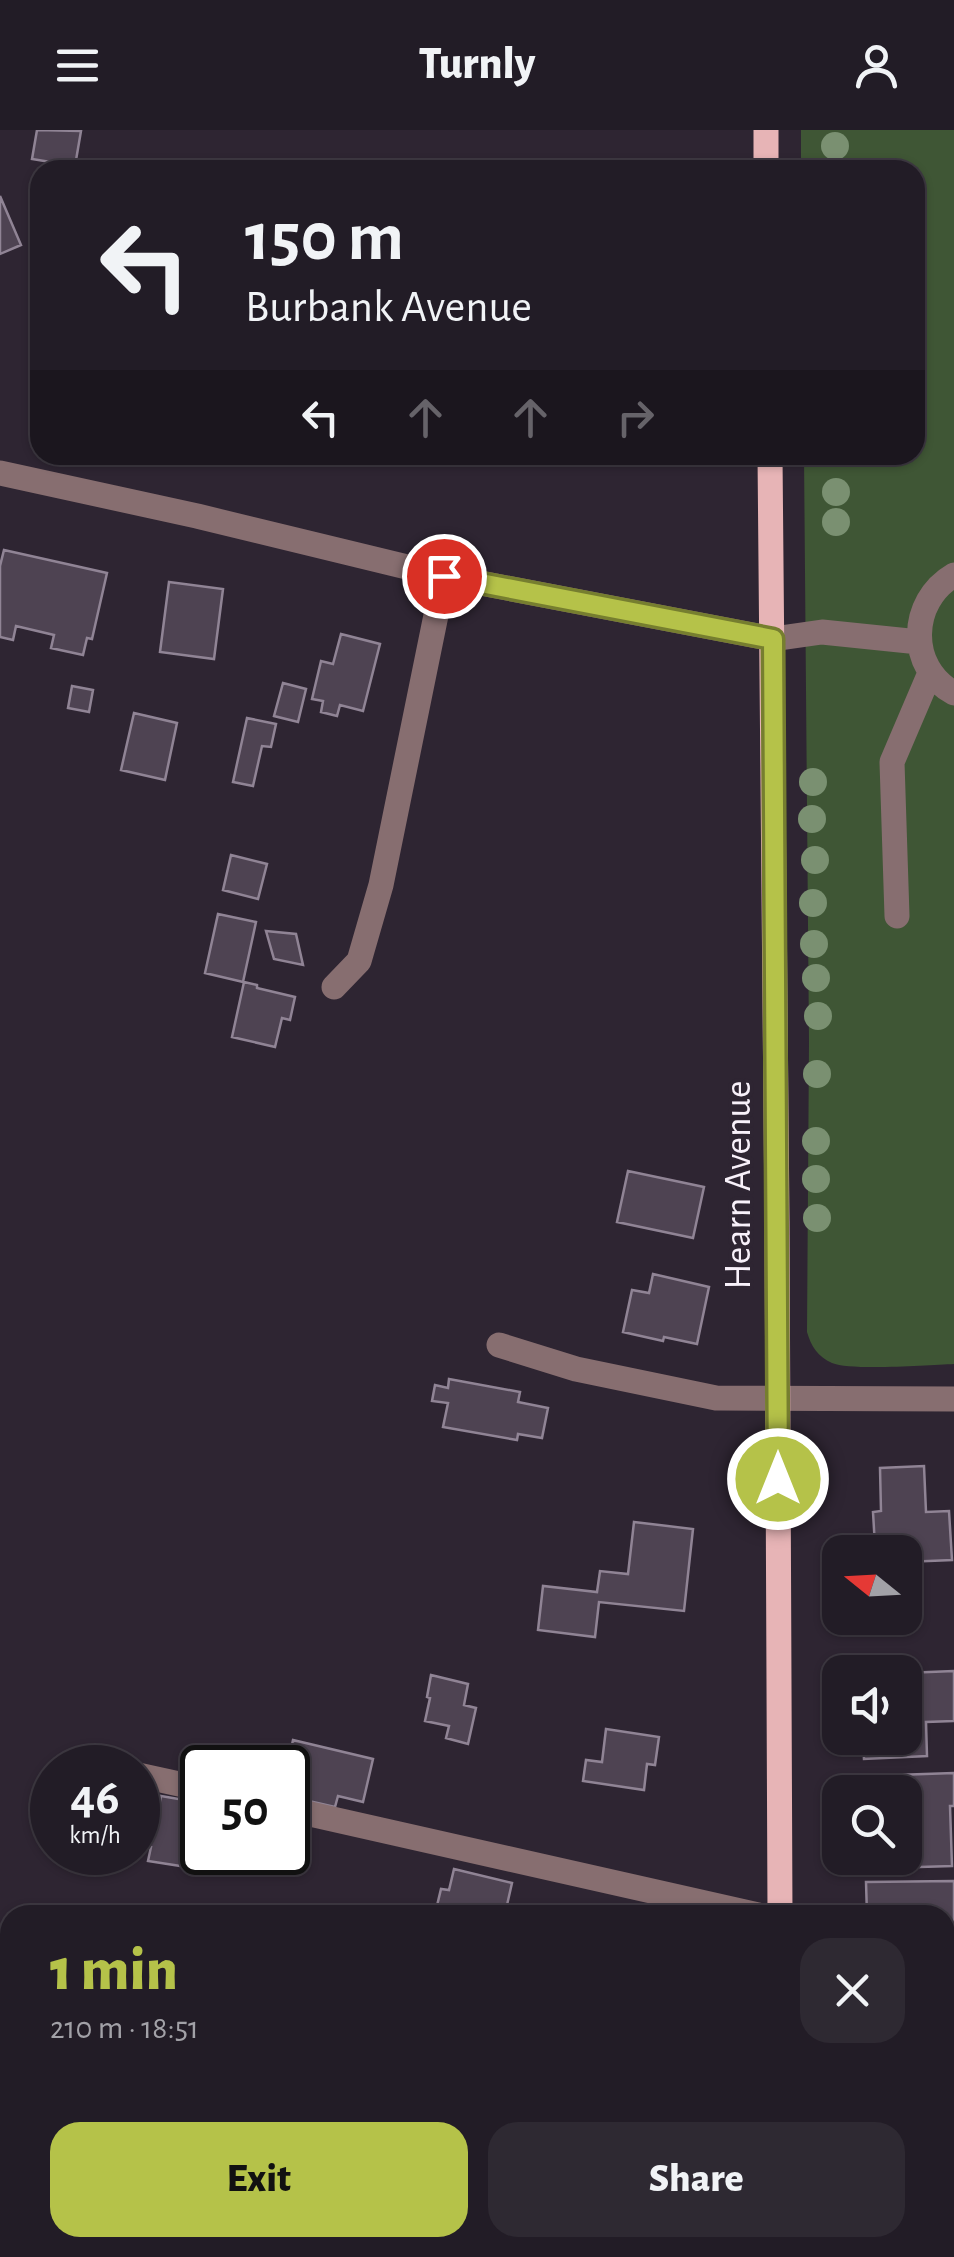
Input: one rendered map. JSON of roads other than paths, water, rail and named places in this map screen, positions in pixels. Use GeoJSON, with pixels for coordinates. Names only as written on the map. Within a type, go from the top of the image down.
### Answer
{"type":"FeatureCollection","features":[{"type":"Feature","properties":{"kind":"main road"},"geometry":{"type":"LineString","coordinates":[[766,130],[766,160]]}},
{"type":"Feature","properties":{"kind":"main road","name":"Hearn Avenue"},"geometry":{"type":"LineString","coordinates":[[770,465],[780,1905]]}},
{"type":"Feature","properties":{"kind":"street"},"geometry":{"type":"LineString","coordinates":[[0,473],[444,576],[773,639],[822,632],[919,642]]}},
{"type":"Feature","properties":{"kind":"street"},"geometry":{"type":"LineString","coordinates":[[954,575],[933,593],[924,608],[919,642],[930,673],[954,693]]}},
{"type":"Feature","properties":{"kind":"street"},"geometry":{"type":"LineString","coordinates":[[334,987],[359,961],[380,885],[444,576]]}},
{"type":"Feature","properties":{"kind":"street"},"geometry":{"type":"LineString","coordinates":[[896,916],[892,762],[930,673]]}},
{"type":"Feature","properties":{"kind":"street"},"geometry":{"type":"LineString","coordinates":[[499,1345],[576,1370],[716,1398],[954,1399]]}},
{"type":"Feature","properties":{"kind":"street"},"geometry":{"type":"LineString","coordinates":[[310,1814],[714,1905]]}}]}
